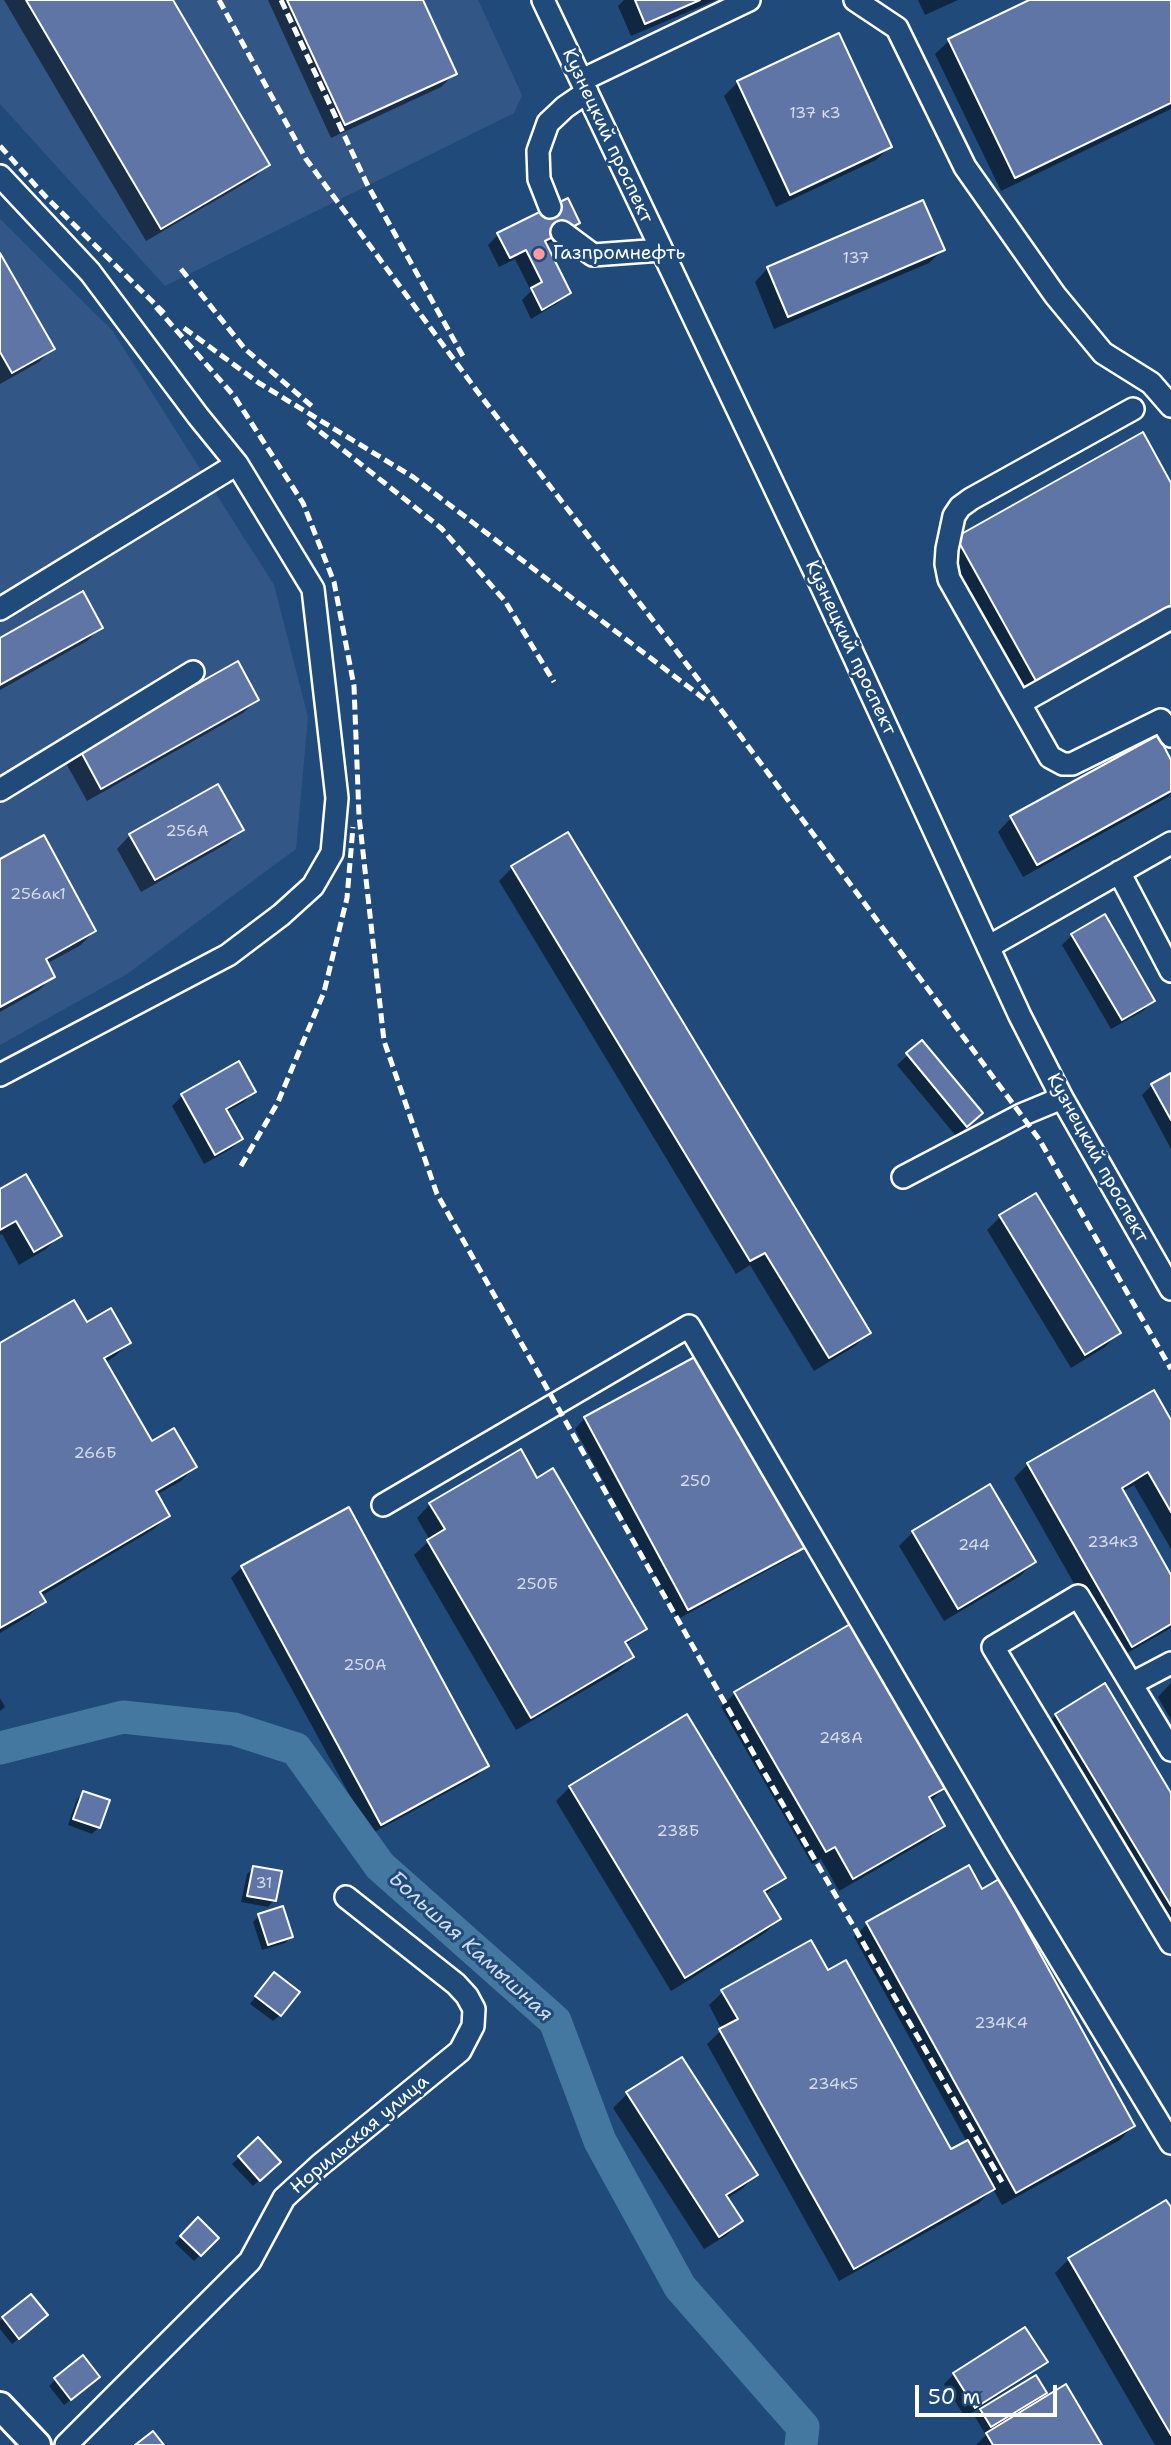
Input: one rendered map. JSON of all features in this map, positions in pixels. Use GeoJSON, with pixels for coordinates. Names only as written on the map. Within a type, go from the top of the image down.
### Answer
{"type":"FeatureCollection","features":[{"type":"Feature","properties":{"kind":"main road"},"geometry":{"type":"LineString","coordinates":[[0,2406],[37,2445]]}},
{"type":"Feature","properties":{"kind":"street","name":"Кузнецкий проспект"},"geometry":{"type":"LineString","coordinates":[[543,0],[822,587],[1020,1016],[1062,1098],[1171,1289]]}},
{"type":"Feature","properties":{"kind":"street"},"geometry":{"type":"LineString","coordinates":[[550,207],[539,179],[538,151],[548,123],[584,86],[749,0]]}},
{"type":"Feature","properties":{"kind":"street"},"geometry":{"type":"LineString","coordinates":[[855,0],[897,28],[965,167],[1055,295],[1103,353],[1151,383],[1171,406]]}},
{"type":"Feature","properties":{"kind":"street"},"geometry":{"type":"LineString","coordinates":[[0,176],[89,272],[237,464],[313,589],[337,798],[332,853],[313,886],[281,915],[228,955],[0,1075]]}},
{"type":"Feature","properties":{"kind":"street"},"geometry":{"type":"LineString","coordinates":[[562,232],[593,255],[661,250]]}},
{"type":"Feature","properties":{"kind":"street"},"geometry":{"type":"LineString","coordinates":[[1133,409],[960,507],[954,516],[946,564],[949,579],[1050,757],[1063,764],[1072,764],[1168,724]]}},
{"type":"Feature","properties":{"kind":"street"},"geometry":{"type":"LineString","coordinates":[[0,610],[237,464]]}},
{"type":"Feature","properties":{"kind":"street"},"geometry":{"type":"LineString","coordinates":[[1020,704],[1171,618]]}},
{"type":"Feature","properties":{"kind":"street"},"geometry":{"type":"LineString","coordinates":[[0,790],[193,671]]}},
{"type":"Feature","properties":{"kind":"street"},"geometry":{"type":"LineString","coordinates":[[988,947],[1171,843]]}},
{"type":"Feature","properties":{"kind":"street"},"geometry":{"type":"LineString","coordinates":[[1119,872],[1171,971]]}},
{"type":"Feature","properties":{"kind":"street"},"geometry":{"type":"LineString","coordinates":[[903,1177],[1021,1115],[1062,1098]]}},
{"type":"Feature","properties":{"kind":"street"},"geometry":{"type":"LineString","coordinates":[[383,1505],[688,1326],[996,1853],[1171,2143]]}},
{"type":"Feature","properties":{"kind":"street"},"geometry":{"type":"LineString","coordinates":[[1171,1750],[1078,1596],[993,1647],[1171,1943]]}},
{"type":"Feature","properties":{"kind":"street"},"geometry":{"type":"LineString","coordinates":[[1131,1684],[1171,1663]]}},
{"type":"Feature","properties":{"kind":"street","name":"Норильская улица"},"geometry":{"type":"LineString","coordinates":[[66,2445],[250,2261],[284,2198],[320,2165],[460,2051],[469,2034],[473,2026],[474,2009],[467,1996],[428,1960],[346,1897]]}},
{"type":"Feature","properties":{"kind":"shaded area"},"geometry":{"type":"Polygon","coordinates":[[[0,0],[478,0],[522,95],[514,113],[165,286],[0,104],[0,0]]]}},
{"type":"Feature","properties":{"kind":"shaded area"},"geometry":{"type":"Polygon","coordinates":[[[0,219],[112,330],[274,585],[308,717],[296,849],[127,974],[0,1045],[0,219]]]}},
{"type":"Feature","properties":{"kind":"building"},"geometry":{"type":"Polygon","coordinates":[[[26,0],[173,0],[270,165],[161,229],[26,0]]]}},
{"type":"Feature","properties":{"kind":"building"},"geometry":{"type":"Polygon","coordinates":[[[287,0],[423,0],[457,74],[345,125],[287,0]]]}},
{"type":"Feature","properties":{"kind":"building"},"geometry":{"type":"Polygon","coordinates":[[[635,0],[700,0],[645,24],[635,0]]]}},
{"type":"Feature","properties":{"kind":"building"},"geometry":{"type":"Polygon","coordinates":[[[1029,0],[1171,0],[1171,103],[1015,178],[948,39],[1029,0]]]}},
{"type":"Feature","properties":{"kind":"building"},"geometry":{"type":"Polygon","coordinates":[[[839,33],[892,147],[790,195],[737,81],[839,33]]]}},
{"type":"Feature","properties":{"kind":"building","name":"Газпромнефть"},"geometry":{"type":"Polygon","coordinates":[[[568,198],[580,223],[545,241],[571,293],[542,310],[531,288],[542,282],[526,250],[510,258],[497,233],[568,198]]]}},
{"type":"Feature","properties":{"kind":"building"},"geometry":{"type":"Polygon","coordinates":[[[923,200],[945,250],[788,317],[767,267],[923,200]]]}},
{"type":"Feature","properties":{"kind":"building"},"geometry":{"type":"Polygon","coordinates":[[[0,253],[55,349],[12,373],[0,352],[0,253]]]}},
{"type":"Feature","properties":{"kind":"building"},"geometry":{"type":"Polygon","coordinates":[[[1143,432],[1171,483],[1171,605],[1036,681],[956,537],[1143,432]]]}},
{"type":"Feature","properties":{"kind":"building"},"geometry":{"type":"Polygon","coordinates":[[[83,591],[103,628],[0,685],[0,638],[83,591]]]}},
{"type":"Feature","properties":{"kind":"building"},"geometry":{"type":"Polygon","coordinates":[[[238,661],[259,700],[101,789],[80,750],[238,661]]]}},
{"type":"Feature","properties":{"kind":"building"},"geometry":{"type":"Polygon","coordinates":[[[1158,735],[1171,760],[1171,791],[1037,865],[1010,816],[1158,735]]]}},
{"type":"Feature","properties":{"kind":"building"},"geometry":{"type":"Polygon","coordinates":[[[218,784],[244,830],[155,880],[129,834],[218,784]]]}},
{"type":"Feature","properties":{"kind":"building"},"geometry":{"type":"Polygon","coordinates":[[[568,832],[871,1333],[829,1358],[765,1253],[750,1261],[511,866],[568,832]]]}},
{"type":"Feature","properties":{"kind":"building"},"geometry":{"type":"Polygon","coordinates":[[[44,835],[96,931],[46,959],[55,977],[0,1007],[0,859],[44,835]]]}},
{"type":"Feature","properties":{"kind":"building"},"geometry":{"type":"Polygon","coordinates":[[[1105,914],[1155,1001],[1122,1020],[1071,934],[1105,914]]]}},
{"type":"Feature","properties":{"kind":"building"},"geometry":{"type":"Polygon","coordinates":[[[922,1040],[983,1113],[967,1127],[906,1053],[922,1040]]]}},
{"type":"Feature","properties":{"kind":"building"},"geometry":{"type":"Polygon","coordinates":[[[239,1061],[256,1092],[226,1109],[243,1139],[215,1155],[181,1094],[239,1061]]]}},
{"type":"Feature","properties":{"kind":"building"},"geometry":{"type":"Polygon","coordinates":[[[1171,1073],[1171,1120],[1151,1084],[1171,1073]]]}},
{"type":"Feature","properties":{"kind":"building"},"geometry":{"type":"Polygon","coordinates":[[[26,1174],[62,1236],[34,1252],[16,1221],[0,1230],[0,1189],[26,1174]]]}},
{"type":"Feature","properties":{"kind":"building"},"geometry":{"type":"Polygon","coordinates":[[[1036,1193],[1121,1333],[1085,1355],[999,1215],[1036,1193]]]}},
{"type":"Feature","properties":{"kind":"building"},"geometry":{"type":"Polygon","coordinates":[[[74,1300],[87,1322],[111,1308],[131,1343],[104,1358],[152,1441],[174,1428],[197,1467],[156,1491],[170,1516],[40,1592],[46,1602],[0,1628],[0,1343],[74,1300]]]}},
{"type":"Feature","properties":{"kind":"building"},"geometry":{"type":"Polygon","coordinates":[[[702,1353],[806,1547],[688,1610],[584,1417],[702,1353]]]}},
{"type":"Feature","properties":{"kind":"building"},"geometry":{"type":"Polygon","coordinates":[[[1154,1390],[1171,1420],[1171,1512],[1148,1472],[1122,1488],[1171,1575],[1171,1624],[1132,1647],[1027,1463],[1154,1390]]]}},
{"type":"Feature","properties":{"kind":"building"},"geometry":{"type":"Polygon","coordinates":[[[521,1449],[537,1478],[553,1468],[647,1629],[625,1642],[634,1657],[531,1718],[427,1540],[445,1529],[429,1503],[521,1449]]]}},
{"type":"Feature","properties":{"kind":"building"},"geometry":{"type":"Polygon","coordinates":[[[990,1484],[1036,1562],[958,1609],[912,1531],[990,1484]]]}},
{"type":"Feature","properties":{"kind":"building"},"geometry":{"type":"Polygon","coordinates":[[[349,1507],[489,1766],[381,1825],[241,1566],[349,1507]]]}},
{"type":"Feature","properties":{"kind":"building"},"geometry":{"type":"Polygon","coordinates":[[[852,1623],[947,1787],[929,1797],[945,1826],[853,1879],[835,1847],[826,1852],[734,1692],[852,1623]]]}},
{"type":"Feature","properties":{"kind":"building"},"geometry":{"type":"Polygon","coordinates":[[[1105,1683],[1171,1793],[1171,1906],[1055,1714],[1105,1683]]]}},
{"type":"Feature","properties":{"kind":"building"},"geometry":{"type":"Polygon","coordinates":[[[687,1714],[786,1878],[764,1891],[781,1919],[685,1978],[569,1786],[687,1714]]]}},
{"type":"Feature","properties":{"kind":"building"},"geometry":{"type":"Polygon","coordinates":[[[83,1791],[110,1800],[100,1828],[73,1819],[83,1791]]]}},
{"type":"Feature","properties":{"kind":"building"},"geometry":{"type":"Polygon","coordinates":[[[969,1865],[982,1889],[999,1879],[1135,2126],[1016,2193],[866,1922],[969,1865]]]}},
{"type":"Feature","properties":{"kind":"building"},"geometry":{"type":"Polygon","coordinates":[[[253,1866],[282,1871],[276,1901],[247,1896],[253,1866]]]}},
{"type":"Feature","properties":{"kind":"building"},"geometry":{"type":"Polygon","coordinates":[[[283,1906],[293,1937],[268,1945],[258,1914],[283,1906]]]}},
{"type":"Feature","properties":{"kind":"building"},"geometry":{"type":"Polygon","coordinates":[[[811,1940],[828,1970],[846,1960],[951,2149],[968,2140],[995,2189],[854,2269],[719,2029],[738,2019],[721,1990],[811,1940]]]}},
{"type":"Feature","properties":{"kind":"building"},"geometry":{"type":"Polygon","coordinates":[[[274,1972],[300,1992],[281,2016],[255,1996],[274,1972]]]}},
{"type":"Feature","properties":{"kind":"building"},"geometry":{"type":"Polygon","coordinates":[[[682,2057],[758,2175],[726,2195],[743,2221],[719,2237],[626,2092],[682,2057]]]}},
{"type":"Feature","properties":{"kind":"building"},"geometry":{"type":"Polygon","coordinates":[[[258,2137],[281,2162],[260,2181],[238,2156],[258,2137]]]}},
{"type":"Feature","properties":{"kind":"building"},"geometry":{"type":"Polygon","coordinates":[[[1166,2200],[1171,2207],[1171,2435],[1068,2258],[1166,2200]]]}},
{"type":"Feature","properties":{"kind":"building"},"geometry":{"type":"Polygon","coordinates":[[[198,2217],[219,2238],[201,2256],[180,2236],[198,2217]]]}},
{"type":"Feature","properties":{"kind":"building"},"geometry":{"type":"Polygon","coordinates":[[[31,2294],[48,2315],[19,2339],[2,2317],[31,2294]]]}},
{"type":"Feature","properties":{"kind":"building"},"geometry":{"type":"Polygon","coordinates":[[[1025,2327],[1048,2362],[975,2408],[953,2373],[1025,2327]]]}},
{"type":"Feature","properties":{"kind":"building"},"geometry":{"type":"Polygon","coordinates":[[[83,2355],[100,2377],[71,2400],[54,2378],[83,2355]]]}},
{"type":"Feature","properties":{"kind":"building"},"geometry":{"type":"Polygon","coordinates":[[[1036,2375],[1047,2393],[991,2427],[980,2409],[1036,2375]]]}},
{"type":"Feature","properties":{"kind":"building"},"geometry":{"type":"Polygon","coordinates":[[[1066,2384],[1102,2445],[993,2445],[986,2433],[1066,2384]]]}},
{"type":"Feature","properties":{"kind":"building"},"geometry":{"type":"Polygon","coordinates":[[[153,2431],[164,2445],[135,2445],[153,2431]]]}},
{"type":"Feature","properties":{"kind":"waterway","name":"Большая Камышная"},"geometry":{"type":"LineString","coordinates":[[0,1748],[123,1717],[234,1729],[296,1749],[380,1866],[555,2021],[600,2141],[680,2287],[803,2427],[801,2445]]}},
{"type":"Feature","properties":{"kind":"railway"},"geometry":{"type":"LineString","coordinates":[[219,0],[306,159],[477,391],[708,692],[1039,1139],[1171,1369]]}},
{"type":"Feature","properties":{"kind":"railway"},"geometry":{"type":"LineString","coordinates":[[281,0],[367,184],[464,358]]}},
{"type":"Feature","properties":{"kind":"railway"},"geometry":{"type":"LineString","coordinates":[[0,146],[46,197],[164,313]]}},
{"type":"Feature","properties":{"kind":"railway"},"geometry":{"type":"LineString","coordinates":[[181,269],[245,349],[313,407]]}},
{"type":"Feature","properties":{"kind":"railway"},"geometry":{"type":"LineString","coordinates":[[156,307],[234,396],[303,503],[334,582],[354,686],[359,816],[384,1041],[437,1194],[764,1772],[1002,2182]]}},
{"type":"Feature","properties":{"kind":"railway"},"geometry":{"type":"LineString","coordinates":[[184,328],[259,383],[413,477],[707,701]]}},
{"type":"Feature","properties":{"kind":"railway"},"geometry":{"type":"LineString","coordinates":[[308,422],[441,528],[505,601],[554,682]]}},
{"type":"Feature","properties":{"kind":"railway"},"geometry":{"type":"LineString","coordinates":[[241,1166],[278,1102],[324,992],[347,898],[353,827]]}},
{"type":"Feature","properties":{"kind":"place","name":"Газпромнефть"},"geometry":{"type":"Point","coordinates":[539,254]}}]}
